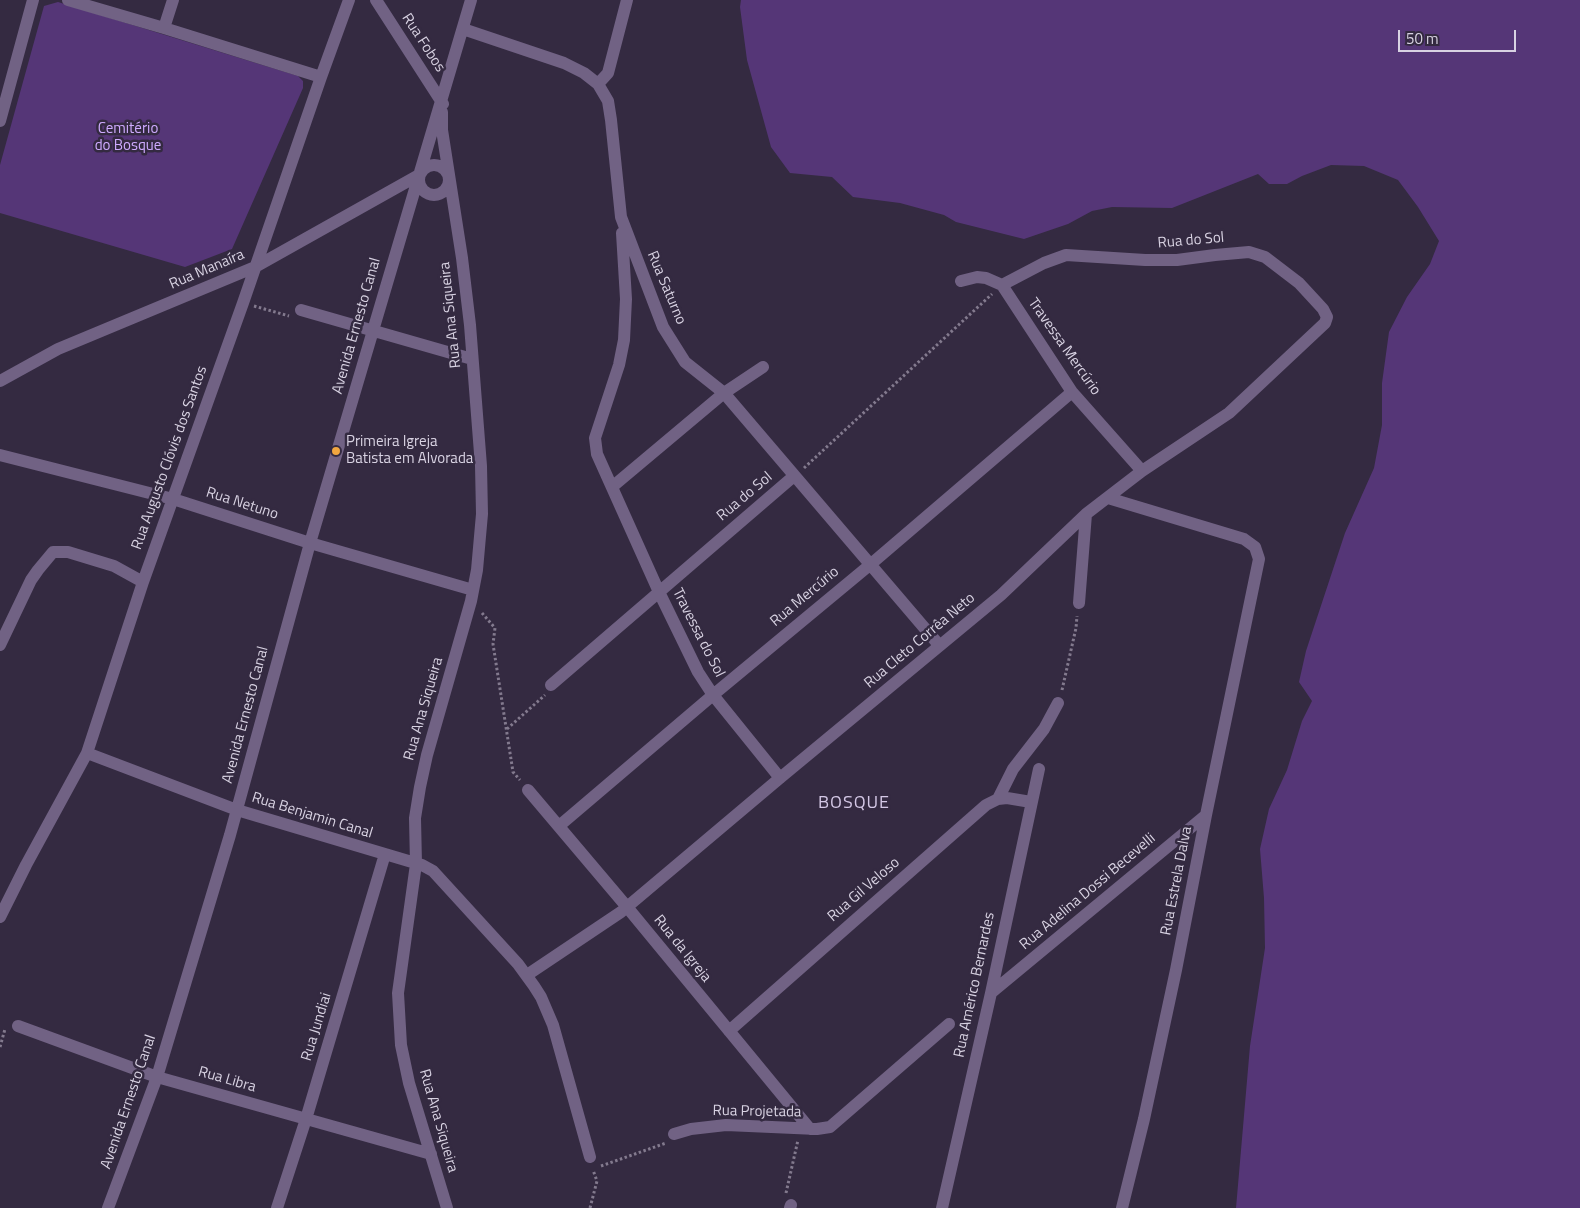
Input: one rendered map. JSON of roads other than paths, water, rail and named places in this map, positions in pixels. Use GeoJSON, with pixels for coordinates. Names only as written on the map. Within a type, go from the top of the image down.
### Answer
{"type":"FeatureCollection","features":[{"type":"Feature","properties":{"kind":"street"},"geometry":{"type":"LineString","coordinates":[[0,121],[33,0]]}},
{"type":"Feature","properties":{"kind":"street"},"geometry":{"type":"LineString","coordinates":[[68,0],[321,77]]}},
{"type":"Feature","properties":{"kind":"street"},"geometry":{"type":"LineString","coordinates":[[164,28],[173,0]]}},
{"type":"Feature","properties":{"kind":"street","name":"Rua Augusto Clóvis dos Santos"},"geometry":{"type":"LineString","coordinates":[[0,917],[86,753],[143,582],[349,0]]}},
{"type":"Feature","properties":{"kind":"street","name":"Rua Fobos"},"geometry":{"type":"LineString","coordinates":[[376,0],[442,103]]}},
{"type":"Feature","properties":{"kind":"street","name":"Avenida Ernesto Canal"},"geometry":{"type":"LineString","coordinates":[[108,1208],[156,1077],[237,810],[310,543],[471,0]]}},
{"type":"Feature","properties":{"kind":"street"},"geometry":{"type":"LineString","coordinates":[[598,84],[608,73],[627,0]]}},
{"type":"Feature","properties":{"kind":"street","name":"Rua Saturno"},"geometry":{"type":"LineString","coordinates":[[462,29],[564,62],[584,73],[598,84],[608,101],[621,217],[663,327],[685,362],[724,393],[939,645]]}},
{"type":"Feature","properties":{"kind":"street","name":"Avenida Ernesto Canal"},"geometry":{"type":"LineString","coordinates":[[442,103],[442,130],[449,179]]}},
{"type":"Feature","properties":{"kind":"street"},"geometry":{"type":"LineString","coordinates":[[434,195],[445,191],[449,179],[445,170],[434,164],[425,167],[419,175],[418,182],[420,188],[424,193],[447,201],[455,214]]}},
{"type":"Feature","properties":{"kind":"street","name":"Rua Manaíra"},"geometry":{"type":"LineString","coordinates":[[0,380],[58,349],[255,268],[419,175]]}},
{"type":"Feature","properties":{"kind":"street","name":"Rua Ana Siqueira"},"geometry":{"type":"LineString","coordinates":[[444,1205],[431,1154],[409,1083],[401,1045],[398,993],[416,864],[416,818],[423,771],[469,610],[481,538],[481,466],[472,359],[466,292],[449,179]]}},
{"type":"Feature","properties":{"kind":"street","name":"Avenida Ernesto Canal"},"geometry":{"type":"LineString","coordinates":[[403,228],[416,205],[424,198],[434,195]]}},
{"type":"Feature","properties":{"kind":"street","name":"Travessa do Sol"},"geometry":{"type":"LineString","coordinates":[[621,217],[626,299],[624,340],[595,438],[597,454],[659,592],[698,672],[712,695],[780,778]]}},
{"type":"Feature","properties":{"kind":"street","name":"Rua do Sol"},"geometry":{"type":"LineString","coordinates":[[1002,285],[1044,263],[1066,255],[1177,260],[1215,254],[1249,252],[1265,257],[1299,283],[1323,309],[1327,317],[1325,323]]}},
{"type":"Feature","properties":{"kind":"street"},"geometry":{"type":"LineString","coordinates":[[960,281],[977,277],[986,278],[1002,285]]}},
{"type":"Feature","properties":{"kind":"street","name":"Travessa Mercúrio"},"geometry":{"type":"LineString","coordinates":[[1002,285],[1072,392],[1142,471]]}},
{"type":"Feature","properties":{"kind":"street"},"geometry":{"type":"LineString","coordinates":[[301,310],[472,359]]}},
{"type":"Feature","properties":{"kind":"street","name":"Rua Cleto Corrêa Neto"},"geometry":{"type":"LineString","coordinates":[[527,975],[627,908],[1001,595],[1086,514],[1142,471],[1229,413],[1325,323]]}},
{"type":"Feature","properties":{"kind":"street"},"geometry":{"type":"LineString","coordinates":[[612,487],[724,393],[763,368]]}},
{"type":"Feature","properties":{"kind":"street","name":"Rua Mercúrio"},"geometry":{"type":"LineString","coordinates":[[559,826],[1072,392]]}},
{"type":"Feature","properties":{"kind":"street","name":"Rua Netuno"},"geometry":{"type":"LineString","coordinates":[[0,455],[173,498],[310,543],[473,590]]}},
{"type":"Feature","properties":{"kind":"street","name":"Rua do Sol"},"geometry":{"type":"LineString","coordinates":[[551,685],[794,476]]}},
{"type":"Feature","properties":{"kind":"street","name":"Rua Estrela Dalva"},"geometry":{"type":"LineString","coordinates":[[1108,498],[1244,539],[1255,547],[1259,559],[1176,970],[1144,1119],[1122,1208]]}},
{"type":"Feature","properties":{"kind":"street"},"geometry":{"type":"LineString","coordinates":[[1079,602],[1086,514]]}},
{"type":"Feature","properties":{"kind":"street"},"geometry":{"type":"LineString","coordinates":[[0,645],[31,580],[53,552],[68,552],[114,566],[143,582]]}},
{"type":"Feature","properties":{"kind":"street"},"geometry":{"type":"LineString","coordinates":[[998,799],[1008,778],[1044,728],[1058,703]]}},
{"type":"Feature","properties":{"kind":"street","name":"Rua Benjamin Canal"},"geometry":{"type":"LineString","coordinates":[[86,753],[237,810],[427,867],[439,876],[527,975],[541,997],[553,1025],[592,1163]]}},
{"type":"Feature","properties":{"kind":"street","name":"Rua Américo Bernardes"},"geometry":{"type":"LineString","coordinates":[[942,1208],[991,993],[1038,769]]}},
{"type":"Feature","properties":{"kind":"street","name":"Rua da Igreja"},"geometry":{"type":"LineString","coordinates":[[528,790],[728,1031],[805,1129]]}},
{"type":"Feature","properties":{"kind":"street"},"geometry":{"type":"LineString","coordinates":[[998,799],[1007,798],[1032,802]]}},
{"type":"Feature","properties":{"kind":"street","name":"Rua Gil Veloso"},"geometry":{"type":"LineString","coordinates":[[728,1031],[981,810],[992,801],[998,799]]}},
{"type":"Feature","properties":{"kind":"street","name":"Rua Adelina Dossi Becevelli"},"geometry":{"type":"LineString","coordinates":[[991,993],[1206,815]]}},
{"type":"Feature","properties":{"kind":"street","name":"Rua Jundiai"},"geometry":{"type":"LineString","coordinates":[[277,1208],[306,1119],[385,854]]}},
{"type":"Feature","properties":{"kind":"street","name":"Rua Libra"},"geometry":{"type":"LineString","coordinates":[[12,1023],[156,1077],[431,1154]]}},
{"type":"Feature","properties":{"kind":"street"},"geometry":{"type":"LineString","coordinates":[[805,1129],[824,1129],[834,1124],[949,1024]]}},
{"type":"Feature","properties":{"kind":"street","name":"Rua Projetada"},"geometry":{"type":"LineString","coordinates":[[674,1134],[691,1129],[726,1125],[805,1129]]}},
{"type":"Feature","properties":{"kind":"place","name":"Primeira Igreja Batista em Alvorada"},"geometry":{"type":"Point","coordinates":[336,451]}},
{"type":"Feature","properties":{"kind":"district","name":"BOSQUE"},"geometry":{"type":"Point","coordinates":[854,804]}},
{"type":"Feature","properties":{"kind":"park label","name":"Cemitério do Bosque"},"geometry":{"type":"Point","coordinates":[128,138]}}]}
